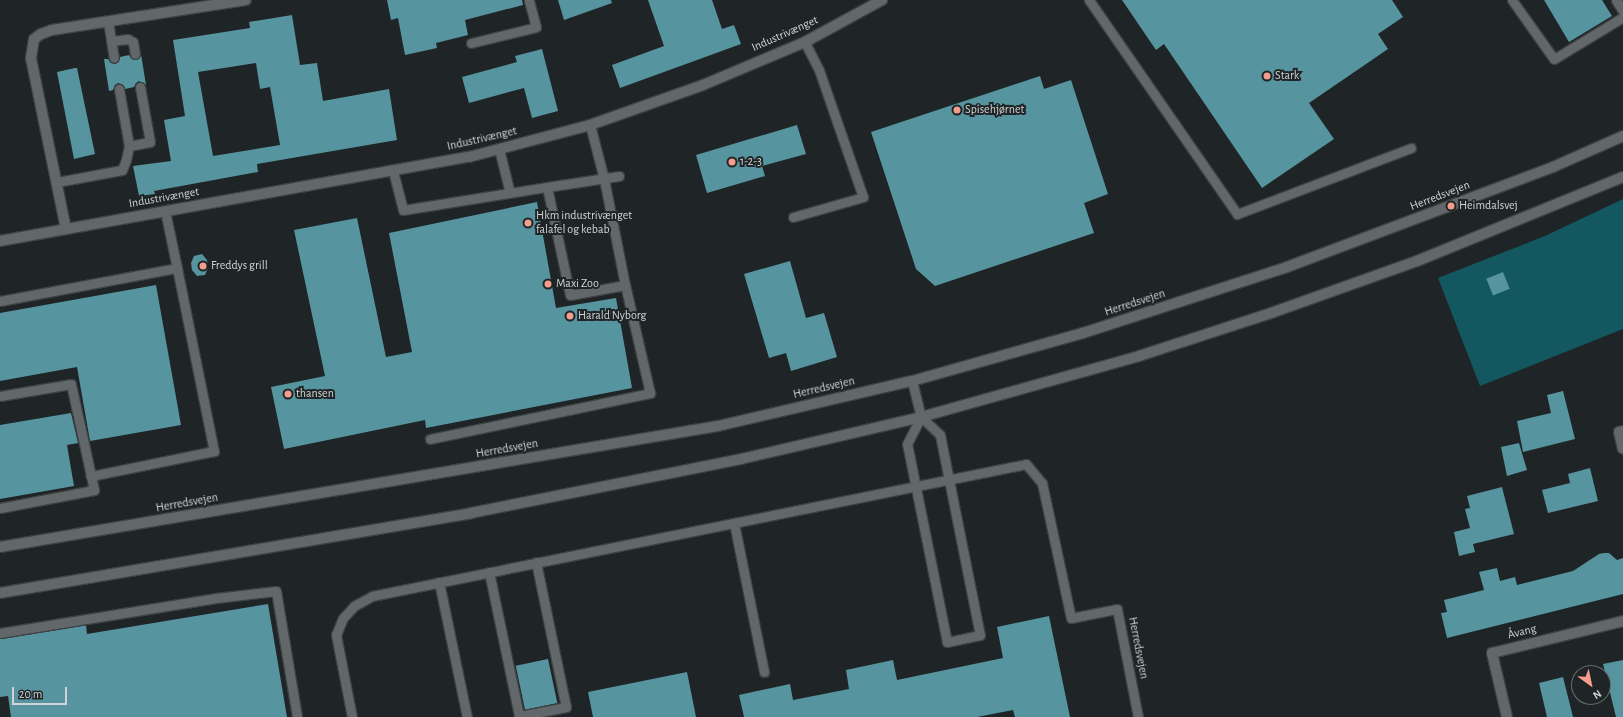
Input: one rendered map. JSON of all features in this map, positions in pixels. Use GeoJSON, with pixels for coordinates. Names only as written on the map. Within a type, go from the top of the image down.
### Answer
{"type":"FeatureCollection","features":[{"type":"Feature","properties":{"kind":"street"},"geometry":{"type":"LineString","coordinates":[[66,229],[31,58],[34,39],[41,34],[52,30],[246,0]]}},
{"type":"Feature","properties":{"kind":"street","name":"Industrivænget"},"geometry":{"type":"LineString","coordinates":[[0,241],[469,157],[590,125],[703,85],[805,42],[882,0]]}},
{"type":"Feature","properties":{"kind":"street","name":"Herredsvejen"},"geometry":{"type":"LineString","coordinates":[[0,547],[718,426],[912,381],[1084,333],[1287,267],[1539,172],[1623,136]]}},
{"type":"Feature","properties":{"kind":"street"},"geometry":{"type":"LineString","coordinates":[[0,593],[472,513],[741,459],[921,417],[1139,356],[1271,313],[1416,261],[1623,177]]}},
{"type":"Feature","properties":{"kind":"street"},"geometry":{"type":"LineString","coordinates":[[1623,431],[1619,432],[1623,449]]}},
{"type":"Feature","properties":{"kind":"street","name":"Åvang"},"geometry":{"type":"LineString","coordinates":[[1507,717],[1492,652],[1623,621]]}},
{"type":"Feature","properties":{"kind":"lane"},"geometry":{"type":"LineString","coordinates":[[472,43],[536,27],[528,0]]}},
{"type":"Feature","properties":{"kind":"lane"},"geometry":{"type":"LineString","coordinates":[[1089,0],[1237,214],[1411,148]]}},
{"type":"Feature","properties":{"kind":"lane"},"geometry":{"type":"LineString","coordinates":[[1512,0],[1554,59],[1623,17]]}},
{"type":"Feature","properties":{"kind":"lane"},"geometry":{"type":"LineString","coordinates":[[1616,0],[1623,11]]}},
{"type":"Feature","properties":{"kind":"lane"},"geometry":{"type":"LineString","coordinates":[[108,22],[114,58]]}},
{"type":"Feature","properties":{"kind":"lane"},"geometry":{"type":"LineString","coordinates":[[111,41],[128,39],[133,42],[135,54]]}},
{"type":"Feature","properties":{"kind":"lane"},"geometry":{"type":"LineString","coordinates":[[793,216],[862,197],[819,70],[805,42]]}},
{"type":"Feature","properties":{"kind":"lane"},"geometry":{"type":"LineString","coordinates":[[130,146],[150,142],[140,86]]}},
{"type":"Feature","properties":{"kind":"lane"},"geometry":{"type":"LineString","coordinates":[[57,182],[122,170],[130,146],[119,90]]}},
{"type":"Feature","properties":{"kind":"lane"},"geometry":{"type":"LineString","coordinates":[[430,440],[650,393],[625,285],[604,179],[590,125]]}},
{"type":"Feature","properties":{"kind":"lane"},"geometry":{"type":"LineString","coordinates":[[499,149],[510,193]]}},
{"type":"Feature","properties":{"kind":"lane"},"geometry":{"type":"LineString","coordinates":[[393,171],[403,210],[619,176]]}},
{"type":"Feature","properties":{"kind":"lane"},"geometry":{"type":"LineString","coordinates":[[547,187],[570,295],[625,285]]}},
{"type":"Feature","properties":{"kind":"lane"},"geometry":{"type":"LineString","coordinates":[[91,476],[214,451],[165,211]]}},
{"type":"Feature","properties":{"kind":"lane"},"geometry":{"type":"LineString","coordinates":[[0,301],[177,268]]}},
{"type":"Feature","properties":{"kind":"lane"},"geometry":{"type":"LineString","coordinates":[[912,381],[921,417],[940,436],[980,635],[947,642],[907,444],[921,417]]}},
{"type":"Feature","properties":{"kind":"lane"},"geometry":{"type":"LineString","coordinates":[[0,396],[71,384],[94,490],[0,508]]}},
{"type":"Feature","properties":{"kind":"lane","name":"Herredsvejen"},"geometry":{"type":"LineString","coordinates":[[352,717],[336,635],[343,618],[354,606],[372,596],[1026,464],[1042,483],[1071,618],[1117,609],[1138,717]]}},
{"type":"Feature","properties":{"kind":"lane"},"geometry":{"type":"LineString","coordinates":[[734,523],[764,672]]}},
{"type":"Feature","properties":{"kind":"lane"},"geometry":{"type":"LineString","coordinates":[[489,572],[519,716],[566,707],[536,562]]}},
{"type":"Feature","properties":{"kind":"lane"},"geometry":{"type":"LineString","coordinates":[[439,582],[467,717]]}},
{"type":"Feature","properties":{"kind":"lane"},"geometry":{"type":"LineString","coordinates":[[0,633],[216,598],[276,591],[297,717]]}},
{"type":"Feature","properties":{"kind":"shaded area"},"geometry":{"type":"Polygon","coordinates":[[[1623,199],[1623,329],[1480,386],[1438,278],[1545,236],[1623,199]]]}},
{"type":"Feature","properties":{"kind":"building"},"geometry":{"type":"Polygon","coordinates":[[[387,0],[522,0],[523,5],[465,20],[468,35],[436,43],[437,48],[405,55],[398,18],[391,20],[387,0]]]}},
{"type":"Feature","properties":{"kind":"building"},"geometry":{"type":"Polygon","coordinates":[[[558,0],[611,0],[612,3],[564,20],[558,0]]]}},
{"type":"Feature","properties":{"kind":"building"},"geometry":{"type":"Polygon","coordinates":[[[648,0],[712,0],[722,29],[734,25],[741,44],[620,88],[612,65],[664,46],[648,0]]]}},
{"type":"Feature","properties":{"kind":"building","name":"Stark"},"geometry":{"type":"Polygon","coordinates":[[[1122,0],[1392,0],[1403,17],[1378,34],[1388,49],[1309,103],[1334,139],[1262,188],[1164,44],[1156,50],[1122,0]]]}},
{"type":"Feature","properties":{"kind":"building"},"geometry":{"type":"Polygon","coordinates":[[[1544,0],[1602,0],[1612,16],[1569,42],[1544,0]]]}},
{"type":"Feature","properties":{"kind":"building"},"geometry":{"type":"Polygon","coordinates":[[[292,15],[300,65],[317,63],[323,101],[389,89],[397,140],[257,164],[258,172],[154,191],[155,194],[139,196],[133,166],[171,161],[164,120],[185,116],[173,40],[250,28],[249,22],[292,15]],[[256,63],[198,72],[213,156],[280,145],[270,87],[260,89],[256,63]]]}},
{"type":"Feature","properties":{"kind":"building"},"geometry":{"type":"Polygon","coordinates":[[[542,49],[558,111],[532,118],[524,88],[469,103],[462,77],[517,62],[515,56],[542,49]]]}},
{"type":"Feature","properties":{"kind":"building"},"geometry":{"type":"Polygon","coordinates":[[[141,54],[146,85],[139,81],[134,87],[125,89],[123,85],[118,83],[115,85],[113,90],[109,91],[104,59],[108,59],[110,62],[115,64],[118,62],[120,57],[129,55],[131,58],[136,60],[141,54]]]}},
{"type":"Feature","properties":{"kind":"building"},"geometry":{"type":"Polygon","coordinates":[[[77,68],[95,154],[74,159],[57,72],[77,68]]]}},
{"type":"Feature","properties":{"kind":"building"},"geometry":{"type":"Polygon","coordinates":[[[1040,76],[1044,89],[1071,80],[1108,194],[1084,203],[1094,233],[935,286],[916,269],[871,132],[1040,76]]]}},
{"type":"Feature","properties":{"kind":"building"},"geometry":{"type":"Polygon","coordinates":[[[797,125],[806,154],[762,166],[765,176],[707,193],[696,155],[797,125]]]}},
{"type":"Feature","properties":{"kind":"building"},"geometry":{"type":"Polygon","coordinates":[[[537,202],[556,308],[616,298],[632,388],[426,428],[425,420],[284,449],[271,387],[325,376],[294,230],[357,218],[386,357],[412,352],[389,233],[537,202]]]}},
{"type":"Feature","properties":{"kind":"building"},"geometry":{"type":"Polygon","coordinates":[[[202,254],[207,260],[208,268],[205,275],[197,276],[192,270],[191,263],[194,256],[202,254]]]}},
{"type":"Feature","properties":{"kind":"building"},"geometry":{"type":"Polygon","coordinates":[[[790,261],[806,318],[824,313],[837,357],[791,371],[786,353],[769,358],[744,274],[790,261]]]}},
{"type":"Feature","properties":{"kind":"building"},"geometry":{"type":"Polygon","coordinates":[[[1503,272],[1510,289],[1493,295],[1486,279],[1503,272]]]}},
{"type":"Feature","properties":{"kind":"building"},"geometry":{"type":"Polygon","coordinates":[[[156,285],[181,425],[90,441],[77,367],[0,381],[0,313],[156,285]]]}},
{"type":"Feature","properties":{"kind":"building"},"geometry":{"type":"Polygon","coordinates":[[[1563,391],[1575,439],[1523,452],[1517,421],[1551,413],[1547,395],[1563,391]]]}},
{"type":"Feature","properties":{"kind":"building"},"geometry":{"type":"Polygon","coordinates":[[[71,413],[78,443],[67,445],[74,486],[0,499],[0,425],[71,413]]]}},
{"type":"Feature","properties":{"kind":"building"},"geometry":{"type":"Polygon","coordinates":[[[1519,443],[1527,470],[1507,476],[1501,447],[1519,443]]]}},
{"type":"Feature","properties":{"kind":"building"},"geometry":{"type":"Polygon","coordinates":[[[1590,468],[1598,501],[1548,513],[1542,490],[1570,483],[1568,474],[1590,468]]]}},
{"type":"Feature","properties":{"kind":"building"},"geometry":{"type":"Polygon","coordinates":[[[1502,487],[1514,534],[1473,544],[1475,552],[1459,556],[1454,532],[1470,528],[1465,509],[1470,508],[1467,496],[1502,487]]]}},
{"type":"Feature","properties":{"kind":"building"},"geometry":{"type":"Polygon","coordinates":[[[1609,553],[1617,560],[1623,558],[1623,594],[1447,638],[1441,613],[1447,612],[1444,600],[1484,590],[1479,572],[1497,568],[1500,581],[1515,577],[1517,585],[1573,571],[1599,554],[1609,553]]]}},
{"type":"Feature","properties":{"kind":"building"},"geometry":{"type":"Polygon","coordinates":[[[268,604],[287,717],[11,717],[8,696],[0,697],[0,639],[86,625],[87,634],[268,604]]]}},
{"type":"Feature","properties":{"kind":"building"},"geometry":{"type":"Polygon","coordinates":[[[1049,616],[1070,717],[1015,717],[1013,710],[977,717],[744,717],[739,695],[790,684],[793,700],[849,689],[846,670],[893,660],[897,680],[1003,658],[997,627],[1049,616]]]}},
{"type":"Feature","properties":{"kind":"building"},"geometry":{"type":"Polygon","coordinates":[[[548,659],[557,703],[525,710],[516,666],[548,659]]]}},
{"type":"Feature","properties":{"kind":"building"},"geometry":{"type":"Polygon","coordinates":[[[1623,660],[1623,717],[1616,717],[1611,697],[1611,665],[1603,664],[1623,660]]]}},
{"type":"Feature","properties":{"kind":"building"},"geometry":{"type":"Polygon","coordinates":[[[687,672],[696,717],[593,717],[588,692],[687,672]]]}},
{"type":"Feature","properties":{"kind":"building"},"geometry":{"type":"Polygon","coordinates":[[[1563,677],[1573,717],[1547,717],[1539,683],[1563,677]]]}},
{"type":"Feature","properties":{"kind":"place","name":"Stark"},"geometry":{"type":"Point","coordinates":[1267,76]}},
{"type":"Feature","properties":{"kind":"place","name":"Spisehjørnet"},"geometry":{"type":"Point","coordinates":[957,110]}},
{"type":"Feature","properties":{"kind":"place","name":"1-2-3"},"geometry":{"type":"Point","coordinates":[732,162]}},
{"type":"Feature","properties":{"kind":"place","name":"Heimdalsvej"},"geometry":{"type":"Point","coordinates":[1451,206]}},
{"type":"Feature","properties":{"kind":"place","name":"Hkm industrivænget falafel og kebab"},"geometry":{"type":"Point","coordinates":[528,223]}},
{"type":"Feature","properties":{"kind":"place","name":"Freddys grill"},"geometry":{"type":"Point","coordinates":[203,266]}},
{"type":"Feature","properties":{"kind":"place","name":"Maxi Zoo"},"geometry":{"type":"Point","coordinates":[548,284]}},
{"type":"Feature","properties":{"kind":"place","name":"Harald Nyborg"},"geometry":{"type":"Point","coordinates":[570,316]}},
{"type":"Feature","properties":{"kind":"place","name":"thansen"},"geometry":{"type":"Point","coordinates":[288,394]}}]}
